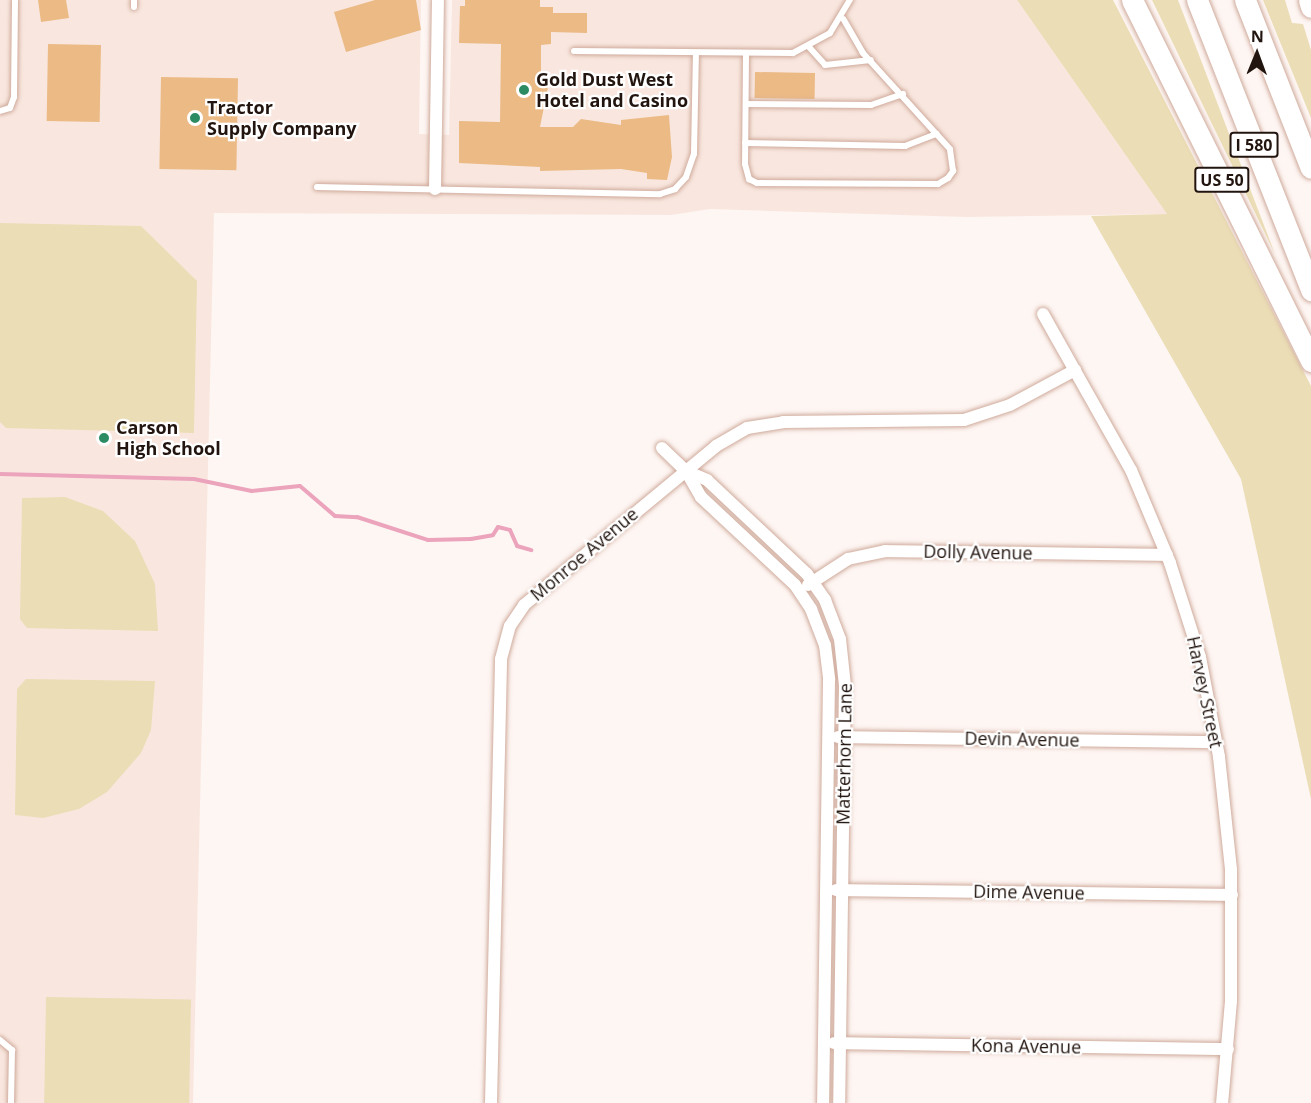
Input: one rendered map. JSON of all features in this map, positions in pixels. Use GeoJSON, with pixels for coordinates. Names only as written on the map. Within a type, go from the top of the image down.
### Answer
{"type":"FeatureCollection","features":[{"type":"Feature","properties":{"kind":"highway","name":"US 50"},"geometry":{"type":"LineString","coordinates":[[1132,0],[1311,361]]}},
{"type":"Feature","properties":{"kind":"highway","name":"I 580"},"geometry":{"type":"LineString","coordinates":[[1197,0],[1311,290]]}},
{"type":"Feature","properties":{"kind":"highway","name":"I 580"},"geometry":{"type":"LineString","coordinates":[[1245,0],[1311,168]]}},
{"type":"Feature","properties":{"kind":"highway"},"geometry":{"type":"LineString","coordinates":[[1309,0],[1311,7]]}},
{"type":"Feature","properties":{"kind":"street"},"geometry":{"type":"LineString","coordinates":[[435,189],[438,0]]}},
{"type":"Feature","properties":{"kind":"street","name":"Harvey Street"},"geometry":{"type":"LineString","coordinates":[[1043,314],[1131,470],[1167,555],[1200,657],[1216,742],[1232,896],[1228,1049],[1222,1103]]}},
{"type":"Feature","properties":{"kind":"street","name":"Monroe Avenue"},"geometry":{"type":"LineString","coordinates":[[491,1103],[501,659],[506,638],[532,596],[726,439],[759,425],[964,420],[1010,405],[1075,370]]}},
{"type":"Feature","properties":{"kind":"street","name":"Matterhorn Lane"},"geometry":{"type":"LineString","coordinates":[[662,448],[686,471],[712,485],[812,581],[832,614],[843,652],[844,737],[838,1103]]}},
{"type":"Feature","properties":{"kind":"street","name":"Matterhorn Lane"},"geometry":{"type":"LineString","coordinates":[[686,471],[701,497],[800,591],[825,645],[828,737],[823,1103]]}},
{"type":"Feature","properties":{"kind":"street","name":"Dolly Avenue"},"geometry":{"type":"LineString","coordinates":[[800,591],[848,559],[885,550],[1167,555]]}},
{"type":"Feature","properties":{"kind":"street","name":"Devin Avenue"},"geometry":{"type":"LineString","coordinates":[[828,737],[1216,742]]}},
{"type":"Feature","properties":{"kind":"street","name":"Dime Avenue"},"geometry":{"type":"LineString","coordinates":[[826,890],[1232,896]]}},
{"type":"Feature","properties":{"kind":"street","name":"Kona Avenue"},"geometry":{"type":"LineString","coordinates":[[824,1042],[1228,1049]]}},
{"type":"Feature","properties":{"kind":"lane"},"geometry":{"type":"LineString","coordinates":[[0,111],[10,108],[14,97],[15,0]]}},
{"type":"Feature","properties":{"kind":"lane"},"geometry":{"type":"LineString","coordinates":[[574,51],[793,53],[809,47],[843,19],[850,0]]}},
{"type":"Feature","properties":{"kind":"lane"},"geometry":{"type":"LineString","coordinates":[[746,54],[746,172],[757,183],[938,184],[953,171],[950,149],[871,60],[843,19]]}},
{"type":"Feature","properties":{"kind":"lane"},"geometry":{"type":"LineString","coordinates":[[809,47],[825,65],[871,60]]}},
{"type":"Feature","properties":{"kind":"lane"},"geometry":{"type":"LineString","coordinates":[[317,187],[660,194],[675,189],[694,154],[696,53]]}},
{"type":"Feature","properties":{"kind":"lane"},"geometry":{"type":"LineString","coordinates":[[746,104],[871,105],[903,94]]}},
{"type":"Feature","properties":{"kind":"lane"},"geometry":{"type":"LineString","coordinates":[[745,143],[905,146],[937,134]]}},
{"type":"Feature","properties":{"kind":"lane"},"geometry":{"type":"LineString","coordinates":[[0,1040],[12,1050],[11,1103]]}},
{"type":"Feature","properties":{"kind":"shaded area"},"geometry":{"type":"Polygon","coordinates":[[[0,0],[421,0],[419,134],[449,135],[452,0],[1017,0],[1167,214],[966,217],[710,209],[671,215],[214,213],[193,1103],[0,1103],[0,0]]]}},
{"type":"Feature","properties":{"kind":"shaded area"},"geometry":{"type":"Polygon","coordinates":[[[1017,0],[1113,0],[1311,386],[1311,799],[1241,479],[1091,216],[1167,214],[1017,0]]]}},
{"type":"Feature","properties":{"kind":"shaded area"},"geometry":{"type":"Polygon","coordinates":[[[1152,0],[1178,0],[1275,254],[1152,0]]]}},
{"type":"Feature","properties":{"kind":"shaded area"},"geometry":{"type":"Polygon","coordinates":[[[1263,0],[1285,0],[1292,23],[1303,24],[1311,50],[1311,118],[1263,0]]]}},
{"type":"Feature","properties":{"kind":"shaded area"},"geometry":{"type":"Polygon","coordinates":[[[0,223],[141,226],[197,281],[194,433],[6,428],[0,422],[0,223]]]}},
{"type":"Feature","properties":{"kind":"shaded area"},"geometry":{"type":"Polygon","coordinates":[[[65,497],[103,511],[135,541],[155,584],[158,631],[27,628],[20,619],[22,498],[65,497]]]}},
{"type":"Feature","properties":{"kind":"shaded area"},"geometry":{"type":"Polygon","coordinates":[[[26,679],[155,681],[151,730],[141,753],[107,792],[79,809],[43,818],[15,815],[17,689],[26,679]]]}},
{"type":"Feature","properties":{"kind":"shaded area"},"geometry":{"type":"Polygon","coordinates":[[[46,997],[191,1000],[189,1103],[44,1103],[46,997]]]}},
{"type":"Feature","properties":{"kind":"building"},"geometry":{"type":"Polygon","coordinates":[[[38,0],[66,0],[69,18],[41,22],[38,0]]]}},
{"type":"Feature","properties":{"kind":"building"},"geometry":{"type":"Polygon","coordinates":[[[375,0],[416,0],[421,30],[346,52],[334,12],[375,0]]]}},
{"type":"Feature","properties":{"kind":"building","name":"Gold Dust West Hotel and Casino"},"geometry":{"type":"Polygon","coordinates":[[[465,0],[540,0],[540,7],[553,7],[553,13],[587,13],[587,33],[551,32],[551,44],[541,45],[541,74],[549,82],[540,127],[573,127],[581,119],[621,125],[621,120],[669,115],[672,157],[667,180],[647,179],[647,173],[621,169],[540,171],[540,167],[459,163],[459,121],[500,122],[501,44],[459,43],[460,6],[465,6],[465,0]]]}},
{"type":"Feature","properties":{"kind":"building"},"geometry":{"type":"Polygon","coordinates":[[[48,44],[101,45],[100,122],[47,121],[48,44]]]}},
{"type":"Feature","properties":{"kind":"building"},"geometry":{"type":"Polygon","coordinates":[[[755,72],[815,73],[815,99],[755,98],[755,72]]]}},
{"type":"Feature","properties":{"kind":"building"},"geometry":{"type":"Polygon","coordinates":[[[161,77],[238,78],[236,170],[159,169],[161,77]]]}},
{"type":"Feature","properties":{"kind":"waterway"},"geometry":{"type":"LineString","coordinates":[[0,474],[194,479],[252,491],[300,486],[335,516],[357,517],[428,540],[471,539],[493,535],[498,527],[510,530],[517,546],[531,550]]}},
{"type":"Feature","properties":{"kind":"place","name":"Gold Dust West Hotel and Casino"},"geometry":{"type":"Point","coordinates":[524,90]}},
{"type":"Feature","properties":{"kind":"place","name":"Tractor Supply Company"},"geometry":{"type":"Point","coordinates":[195,118]}},
{"type":"Feature","properties":{"kind":"place","name":"Carson High School"},"geometry":{"type":"Point","coordinates":[104,438]}}]}
